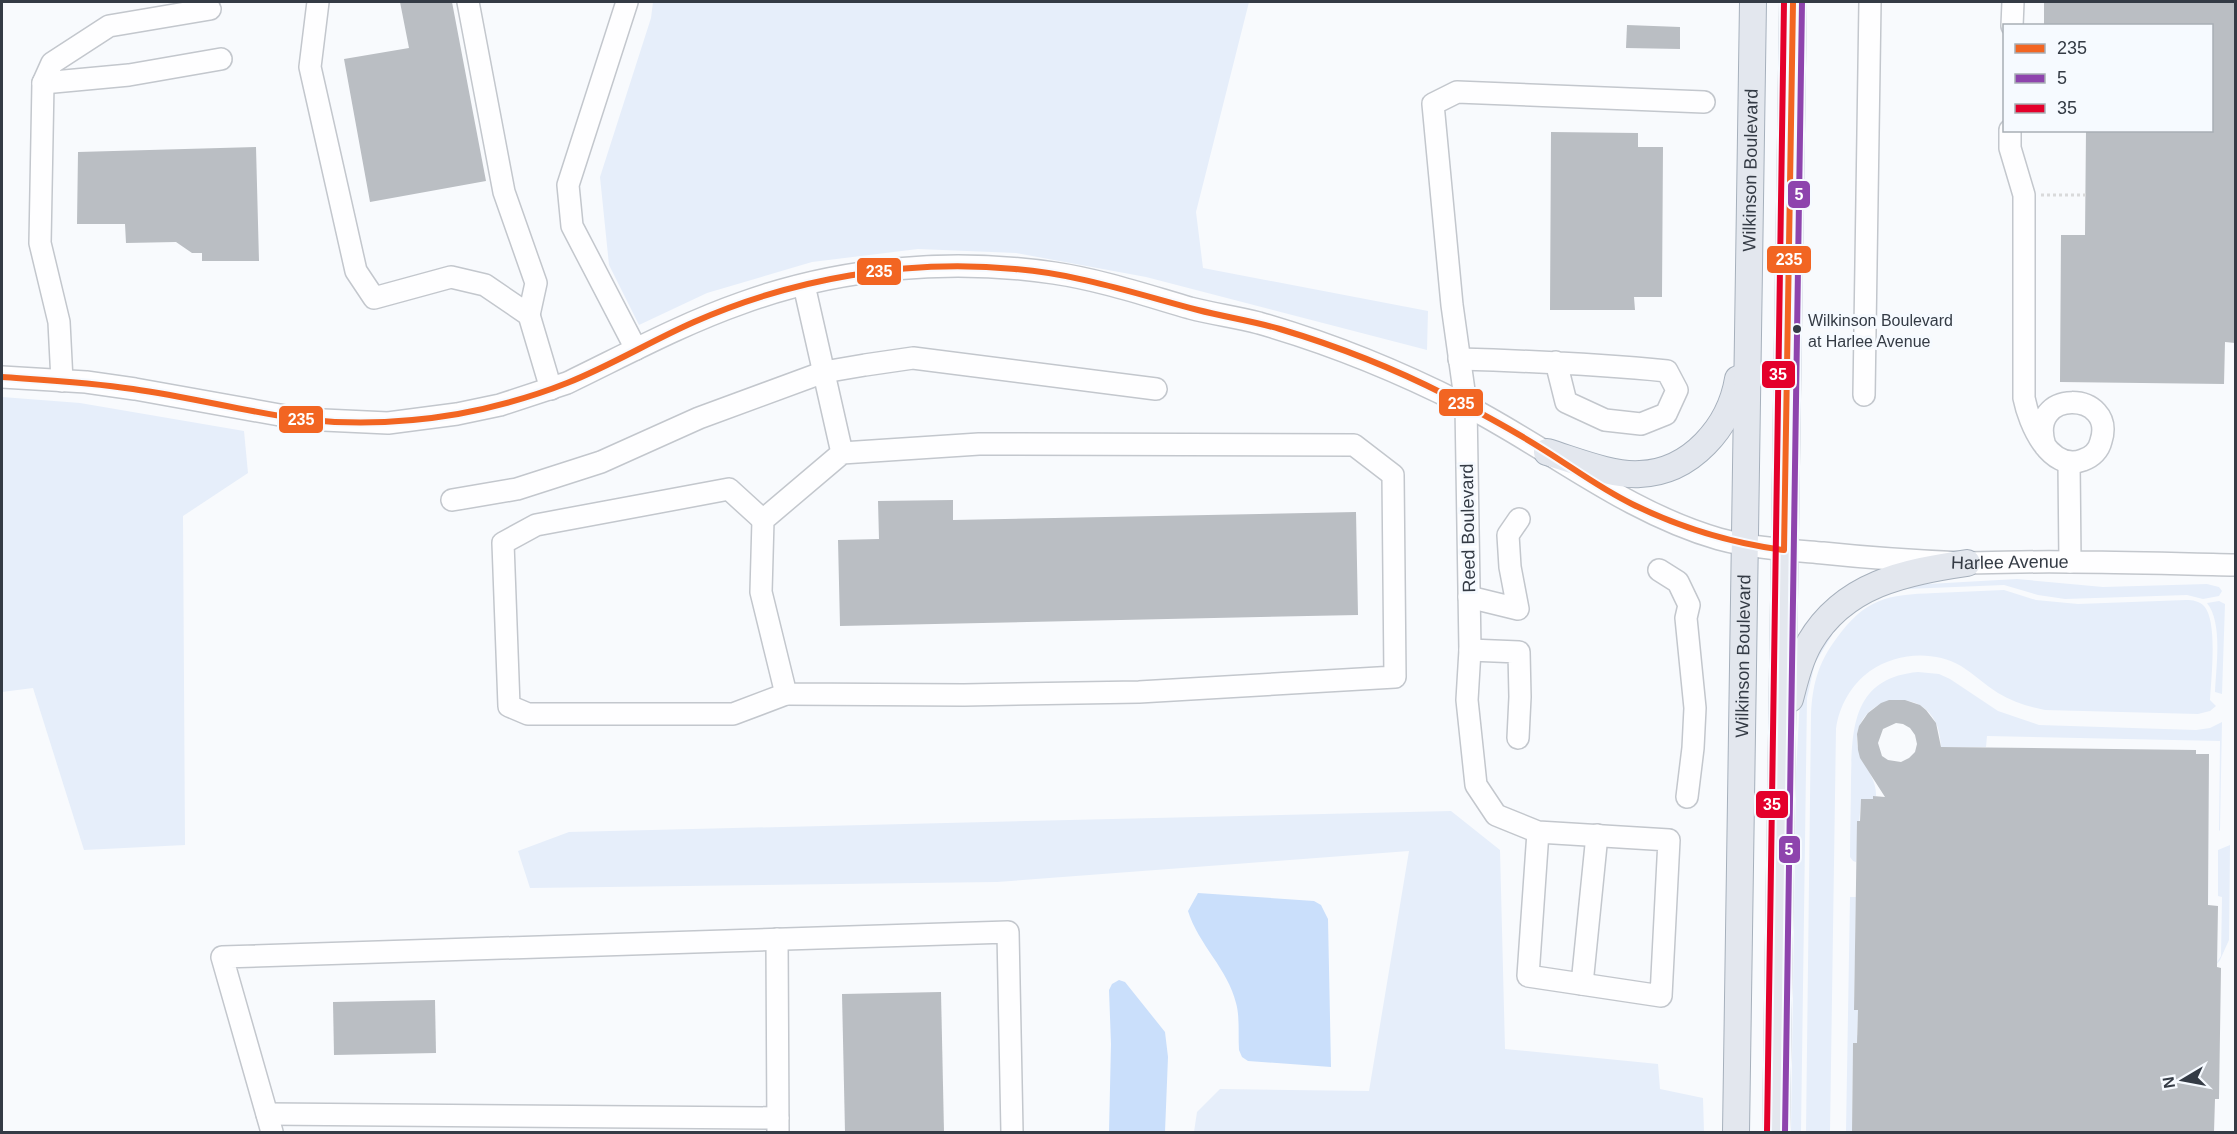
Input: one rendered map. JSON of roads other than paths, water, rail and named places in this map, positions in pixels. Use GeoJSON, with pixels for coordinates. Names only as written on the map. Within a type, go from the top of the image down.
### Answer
{"type":"FeatureCollection","features":[{"type":"Feature","properties":{"kind":"main road","name":"Wilkinson Boulevard"},"geometry":{"type":"LineString","coordinates":[[1736,1132],[1743,544],[1753,2]]}},
{"type":"Feature","properties":{"kind":"main road"},"geometry":{"type":"LineString","coordinates":[[1776,1132],[1793,2]]}},
{"type":"Feature","properties":{"kind":"main road"},"geometry":{"type":"LineString","coordinates":[[1547,452],[1606,470],[1639,475],[1665,470],[1686,460],[1711,439],[1726,418],[1736,389],[1747,323]]}},
{"type":"Feature","properties":{"kind":"main road"},"geometry":{"type":"LineString","coordinates":[[1781,746],[1797,672],[1809,644],[1821,625],[1841,604],[1884,581],[1919,570],[1967,563]]}},
{"type":"Feature","properties":{"kind":"street"},"geometry":{"type":"LineString","coordinates":[[318,2],[310,67],[356,271],[374,298],[451,277],[486,285],[529,315]]}},
{"type":"Feature","properties":{"kind":"street"},"geometry":{"type":"LineString","coordinates":[[468,2],[504,192],[536,283],[529,315],[551,389]]}},
{"type":"Feature","properties":{"kind":"street"},"geometry":{"type":"LineString","coordinates":[[627,2],[568,185],[572,226],[636,350]]}},
{"type":"Feature","properties":{"kind":"street"},"geometry":{"type":"LineString","coordinates":[[1864,395],[1870,2]]}},
{"type":"Feature","properties":{"kind":"street"},"geometry":{"type":"LineString","coordinates":[[2013,2],[2013,24]]}},
{"type":"Feature","properties":{"kind":"street"},"geometry":{"type":"LineString","coordinates":[[62,381],[59,322],[40,243],[43,83],[52,63],[109,26],[210,9]]}},
{"type":"Feature","properties":{"kind":"street"},"geometry":{"type":"LineString","coordinates":[[43,83],[129,75],[221,59]]}},
{"type":"Feature","properties":{"kind":"street","name":"Reed Boulevard"},"geometry":{"type":"LineString","coordinates":[[1582,984],[1661,996],[1669,840],[1538,832],[1496,815],[1476,785],[1467,700],[1470,650],[1466,405],[1432,104],[1457,92],[1704,102]]}},
{"type":"Feature","properties":{"kind":"street"},"geometry":{"type":"LineString","coordinates":[[2010,132],[2010,148],[2024,195],[2024,398],[2028,416],[2045,446],[2058,458],[2069,462],[2085,460],[2097,450],[2103,434],[2100,417],[2088,405],[2071,401],[2055,407],[2044,420],[2045,446]]}},
{"type":"Feature","properties":{"kind":"street","name":"Harlee Avenue"},"geometry":{"type":"LineString","coordinates":[[2,377],[135,389],[264,414],[328,422],[388,423],[457,414],[500,405],[551,389],[686,325],[742,303],[848,275],[896,269],[963,266],[1052,273],[1127,289],[1194,309],[1257,323],[1354,355],[1466,405],[1628,502],[1674,523],[1716,538],[1784,550],[1875,559],[1967,563],[2070,561],[2235,565]]}},
{"type":"Feature","properties":{"kind":"street"},"geometry":{"type":"LineString","coordinates":[[804,285],[842,453]]}},
{"type":"Feature","properties":{"kind":"street"},"geometry":{"type":"LineString","coordinates":[[452,500],[517,489],[601,462],[699,418],[824,372],[914,358],[1156,389]]}},
{"type":"Feature","properties":{"kind":"street"},"geometry":{"type":"LineString","coordinates":[[1459,359],[1556,362],[1667,371],[1677,390],[1666,414],[1641,424],[1605,420],[1566,402],[1556,362]]}},
{"type":"Feature","properties":{"kind":"street"},"geometry":{"type":"LineString","coordinates":[[763,520],[729,489],[536,525],[503,543],[509,706],[528,714],[733,714],[786,694],[964,695],[1139,692],[1395,677],[1393,475],[1354,445],[979,444],[842,453],[763,520],[761,592],[786,694]]}},
{"type":"Feature","properties":{"kind":"street"},"geometry":{"type":"LineString","coordinates":[[2069,462],[2070,561]]}},
{"type":"Feature","properties":{"kind":"street"},"geometry":{"type":"LineString","coordinates":[[1469,597],[1518,609],[1510,567],[1508,535],[1519,519]]}},
{"type":"Feature","properties":{"kind":"street"},"geometry":{"type":"LineString","coordinates":[[1659,570],[1678,582],[1689,605],[1686,618],[1695,708],[1687,797]]}},
{"type":"Feature","properties":{"kind":"street"},"geometry":{"type":"LineString","coordinates":[[1470,650],[1519,652],[1518,738]]}},
{"type":"Feature","properties":{"kind":"street"},"geometry":{"type":"LineString","coordinates":[[1538,832],[1528,976],[1582,984],[1597,835]]}},
{"type":"Feature","properties":{"kind":"street"},"geometry":{"type":"LineString","coordinates":[[777,939],[778,1125],[269,1123],[222,957],[777,939],[1008,932],[1012,1132]]}},
{"type":"Feature","properties":{"kind":"water"},"geometry":{"type":"Polygon","coordinates":[[[1198,893],[1314,901],[1321,905],[1328,919],[1331,1067],[1248,1061],[1242,1057],[1239,1050],[1237,1008],[1232,991],[1199,935],[1188,911],[1198,893]]]}},
{"type":"Feature","properties":{"kind":"water"},"geometry":{"type":"Polygon","coordinates":[[[1119,980],[1125,982],[1165,1032],[1168,1057],[1165,1132],[1109,1132],[1111,1044],[1109,990],[1112,984],[1119,980]]]}},
{"type":"Feature","properties":{"kind":"place","name":"Wilkinson Boulevard at Harlee Avenue"},"geometry":{"type":"Point","coordinates":[1797,329]}}]}
